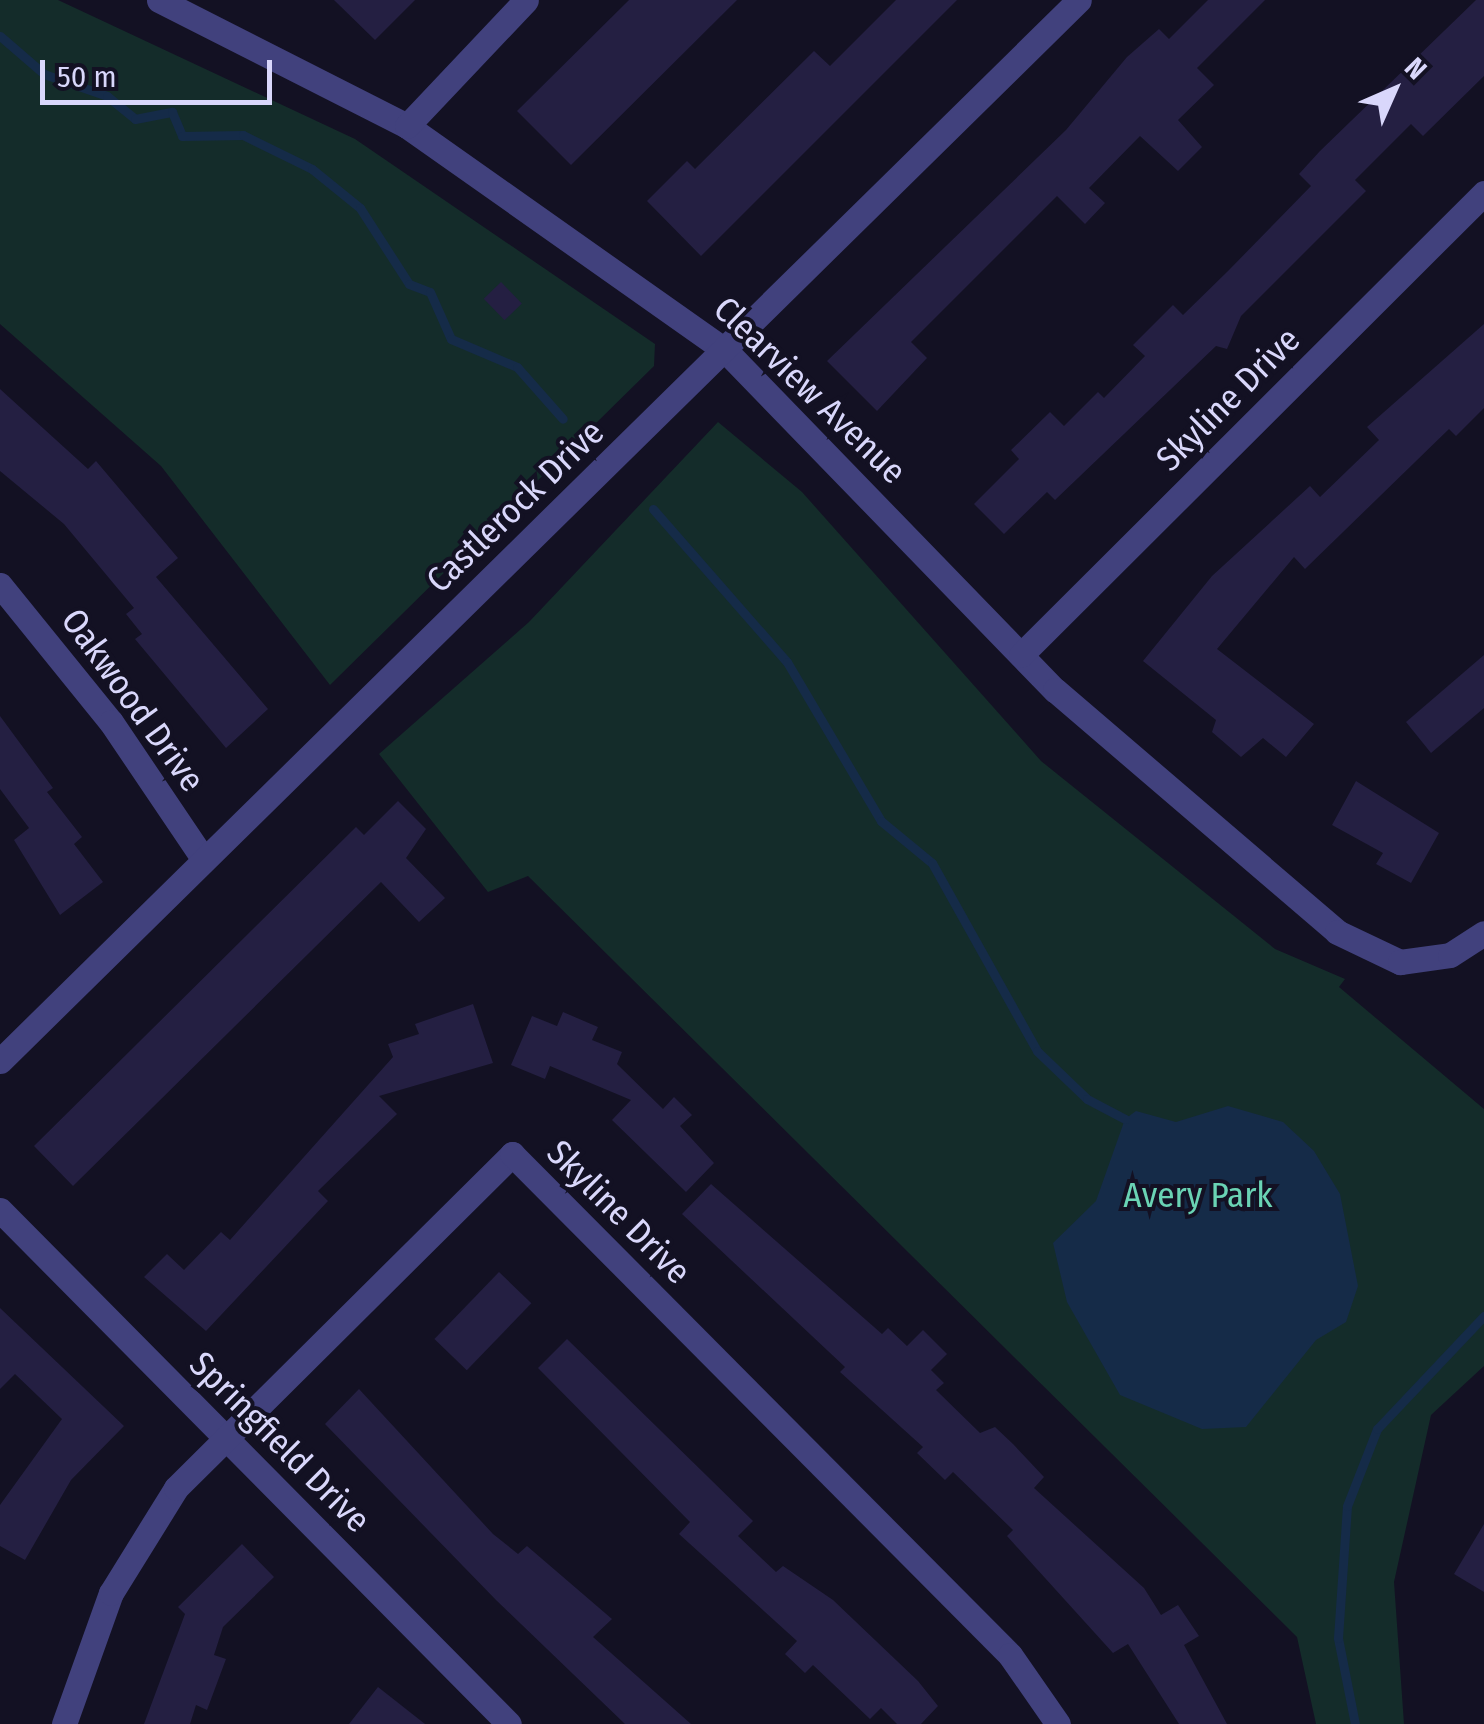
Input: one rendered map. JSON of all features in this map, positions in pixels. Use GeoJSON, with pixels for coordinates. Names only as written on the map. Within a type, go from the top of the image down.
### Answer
{"type":"FeatureCollection","features":[{"type":"Feature","properties":{"kind":"street","name":"Clearview Avenue"},"geometry":{"type":"LineString","coordinates":[[159,0],[407,126],[725,350],[1021,655],[1337,932],[1400,962],[1450,955],[1484,933]]}},
{"type":"Feature","properties":{"kind":"street"},"geometry":{"type":"LineString","coordinates":[[407,126],[526,0]]}},
{"type":"Feature","properties":{"kind":"street","name":"Castlerock Drive"},"geometry":{"type":"LineString","coordinates":[[0,1062],[1080,0]]}},
{"type":"Feature","properties":{"kind":"street","name":"Skyline Drive"},"geometry":{"type":"LineString","coordinates":[[1021,655],[1484,193]]}},
{"type":"Feature","properties":{"kind":"street","name":"Oakwood Drive"},"geometry":{"type":"LineString","coordinates":[[0,586],[111,722],[204,860]]}},
{"type":"Feature","properties":{"kind":"street","name":"Skyline Drive"},"geometry":{"type":"LineString","coordinates":[[64,1724],[111,1593],[222,1434],[512,1154],[1010,1656],[1058,1724]]}},
{"type":"Feature","properties":{"kind":"street","name":"Springfield Drive"},"geometry":{"type":"LineString","coordinates":[[0,1210],[510,1724]]}},
{"type":"Feature","properties":{"kind":"green space"},"geometry":{"type":"Polygon","coordinates":[[[0,0],[58,0],[355,139],[655,344],[654,366],[330,685],[161,466],[0,324],[0,0]]]}},
{"type":"Feature","properties":{"kind":"green space","name":"Avery Park"},"geometry":{"type":"Polygon","coordinates":[[[718,422],[802,492],[1041,761],[1275,949],[1345,979],[1339,987],[1484,1109],[1484,1366],[1431,1415],[1394,1582],[1404,1724],[1316,1724],[1297,1637],[528,876],[488,892],[379,754],[529,622],[718,422]]]}},
{"type":"Feature","properties":{"kind":"water"},"geometry":{"type":"Polygon","coordinates":[[[1228,1106],[1283,1122],[1314,1151],[1340,1194],[1358,1286],[1346,1322],[1316,1340],[1246,1427],[1202,1429],[1120,1395],[1067,1302],[1053,1243],[1096,1201],[1125,1119],[1136,1111],[1176,1122],[1228,1106]]]}},
{"type":"Feature","properties":{"kind":"building"},"geometry":{"type":"Polygon","coordinates":[[[334,0],[415,0],[375,40],[334,0]]]}},
{"type":"Feature","properties":{"kind":"building"},"geometry":{"type":"Polygon","coordinates":[[[629,0],[737,0],[571,165],[517,111],[629,0]]]}},
{"type":"Feature","properties":{"kind":"building"},"geometry":{"type":"Polygon","coordinates":[[[896,0],[957,0],[701,256],[647,201],[687,161],[695,169],[814,51],[830,66],[896,0]]]}},
{"type":"Feature","properties":{"kind":"building"},"geometry":{"type":"Polygon","coordinates":[[[1208,0],[1265,0],[1197,68],[1214,85],[1178,120],[1202,147],[1178,171],[1140,136],[1089,188],[1105,203],[1085,224],[1057,196],[911,342],[927,358],[877,411],[827,361],[1066,130],[1127,57],[1159,29],[1169,39],[1208,0]]]}},
{"type":"Feature","properties":{"kind":"building"},"geometry":{"type":"Polygon","coordinates":[[[1476,0],[1484,0],[1484,76],[1423,136],[1411,124],[1355,180],[1366,191],[1241,316],[1227,349],[1216,346],[1055,500],[1047,492],[1004,534],[974,504],[1019,459],[1011,450],[1050,412],[1064,426],[1098,392],[1104,398],[1145,356],[1133,345],[1173,305],[1183,315],[1229,270],[1311,186],[1299,174],[1320,151],[1476,0]]]}},
{"type":"Feature","properties":{"kind":"building"},"geometry":{"type":"Polygon","coordinates":[[[501,282],[522,304],[505,320],[484,299],[501,282]]]}},
{"type":"Feature","properties":{"kind":"building"},"geometry":{"type":"Polygon","coordinates":[[[1484,324],[1484,408],[1456,436],[1449,429],[1305,569],[1294,557],[1217,649],[1314,724],[1286,757],[1263,738],[1241,757],[1212,732],[1216,720],[1143,661],[1212,576],[1310,486],[1320,497],[1379,440],[1367,427],[1484,324]]]}},
{"type":"Feature","properties":{"kind":"building"},"geometry":{"type":"Polygon","coordinates":[[[0,389],[88,469],[96,461],[178,558],[156,577],[268,709],[226,748],[135,639],[142,634],[126,614],[134,608],[64,524],[0,471],[0,389]]]}},
{"type":"Feature","properties":{"kind":"building"},"geometry":{"type":"Polygon","coordinates":[[[1484,655],[1484,708],[1431,753],[1406,722],[1484,655]]]}},
{"type":"Feature","properties":{"kind":"building"},"geometry":{"type":"Polygon","coordinates":[[[0,716],[53,788],[47,792],[82,837],[74,844],[103,882],[60,915],[14,840],[29,828],[0,789],[0,716]]]}},
{"type":"Feature","properties":{"kind":"building"},"geometry":{"type":"Polygon","coordinates":[[[1356,781],[1439,833],[1411,883],[1376,864],[1383,853],[1332,825],[1356,781]]]}},
{"type":"Feature","properties":{"kind":"building"},"geometry":{"type":"Polygon","coordinates":[[[398,801],[426,829],[406,858],[445,898],[419,922],[381,882],[73,1186],[34,1146],[356,827],[364,835],[398,801]]]}},
{"type":"Feature","properties":{"kind":"building"},"geometry":{"type":"Polygon","coordinates":[[[473,1004],[493,1063],[379,1096],[397,1114],[318,1191],[328,1201],[206,1331],[144,1277],[167,1254],[184,1270],[221,1232],[230,1240],[393,1057],[388,1044],[419,1034],[415,1024],[473,1004]]]}},
{"type":"Feature","properties":{"kind":"building"},"geometry":{"type":"Polygon","coordinates":[[[563,1012],[598,1027],[592,1040],[622,1052],[617,1064],[663,1109],[674,1097],[692,1115],[680,1126],[714,1163],[686,1192],[612,1120],[631,1100],[550,1066],[545,1079],[511,1065],[532,1016],[557,1026],[563,1012]]]}},
{"type":"Feature","properties":{"kind":"building"},"geometry":{"type":"Polygon","coordinates":[[[711,1184],[882,1334],[888,1328],[907,1346],[923,1330],[947,1354],[931,1370],[944,1383],[936,1390],[980,1433],[995,1427],[1013,1444],[1044,1477],[1034,1488],[1144,1588],[1161,1615],[1178,1605],[1199,1636],[1184,1645],[1227,1724],[1179,1724],[1128,1644],[1113,1653],[1007,1536],[1013,1530],[953,1472],[945,1480],[917,1453],[923,1447],[840,1372],[845,1367],[682,1214],[711,1184]]]}},
{"type":"Feature","properties":{"kind":"building"},"geometry":{"type":"Polygon","coordinates":[[[499,1272],[531,1303],[467,1370],[434,1339],[499,1272]]]}},
{"type":"Feature","properties":{"kind":"building"},"geometry":{"type":"Polygon","coordinates":[[[0,1308],[124,1426],[71,1480],[25,1560],[0,1546],[0,1505],[62,1419],[15,1374],[0,1389],[0,1308]]]}},
{"type":"Feature","properties":{"kind":"building"},"geometry":{"type":"Polygon","coordinates":[[[567,1339],[753,1521],[738,1536],[776,1572],[783,1566],[833,1600],[918,1681],[938,1706],[921,1724],[897,1724],[881,1708],[870,1719],[813,1665],[805,1673],[785,1654],[797,1641],[679,1534],[690,1522],[538,1368],[567,1339]]]}},
{"type":"Feature","properties":{"kind":"building"},"geometry":{"type":"Polygon","coordinates":[[[359,1389],[493,1534],[518,1554],[527,1546],[612,1619],[593,1637],[691,1724],[625,1724],[496,1600],[325,1424],[359,1389]]]}},
{"type":"Feature","properties":{"kind":"building"},"geometry":{"type":"Polygon","coordinates":[[[1484,1524],[1484,1592],[1454,1574],[1484,1524]]]}},
{"type":"Feature","properties":{"kind":"building"},"geometry":{"type":"Polygon","coordinates":[[[242,1544],[274,1577],[223,1627],[214,1655],[226,1659],[207,1710],[196,1705],[190,1724],[144,1724],[185,1614],[178,1607],[242,1544]]]}},
{"type":"Feature","properties":{"kind":"building"},"geometry":{"type":"Polygon","coordinates":[[[378,1687],[425,1724],[349,1724],[378,1687]]]}},
{"type":"Feature","properties":{"kind":"waterway"},"geometry":{"type":"LineString","coordinates":[[0,36],[44,74],[107,96],[135,119],[172,112],[182,136],[243,135],[312,169],[360,208],[409,284],[430,292],[451,339],[517,367],[563,419]]}},
{"type":"Feature","properties":{"kind":"waterway"},"geometry":{"type":"LineString","coordinates":[[653,509],[787,662],[881,821],[932,863],[1037,1051],[1087,1099],[1125,1119]]}},
{"type":"Feature","properties":{"kind":"waterway"},"geometry":{"type":"LineString","coordinates":[[1355,1724],[1338,1638],[1347,1506],[1377,1429],[1484,1316]]}}]}
